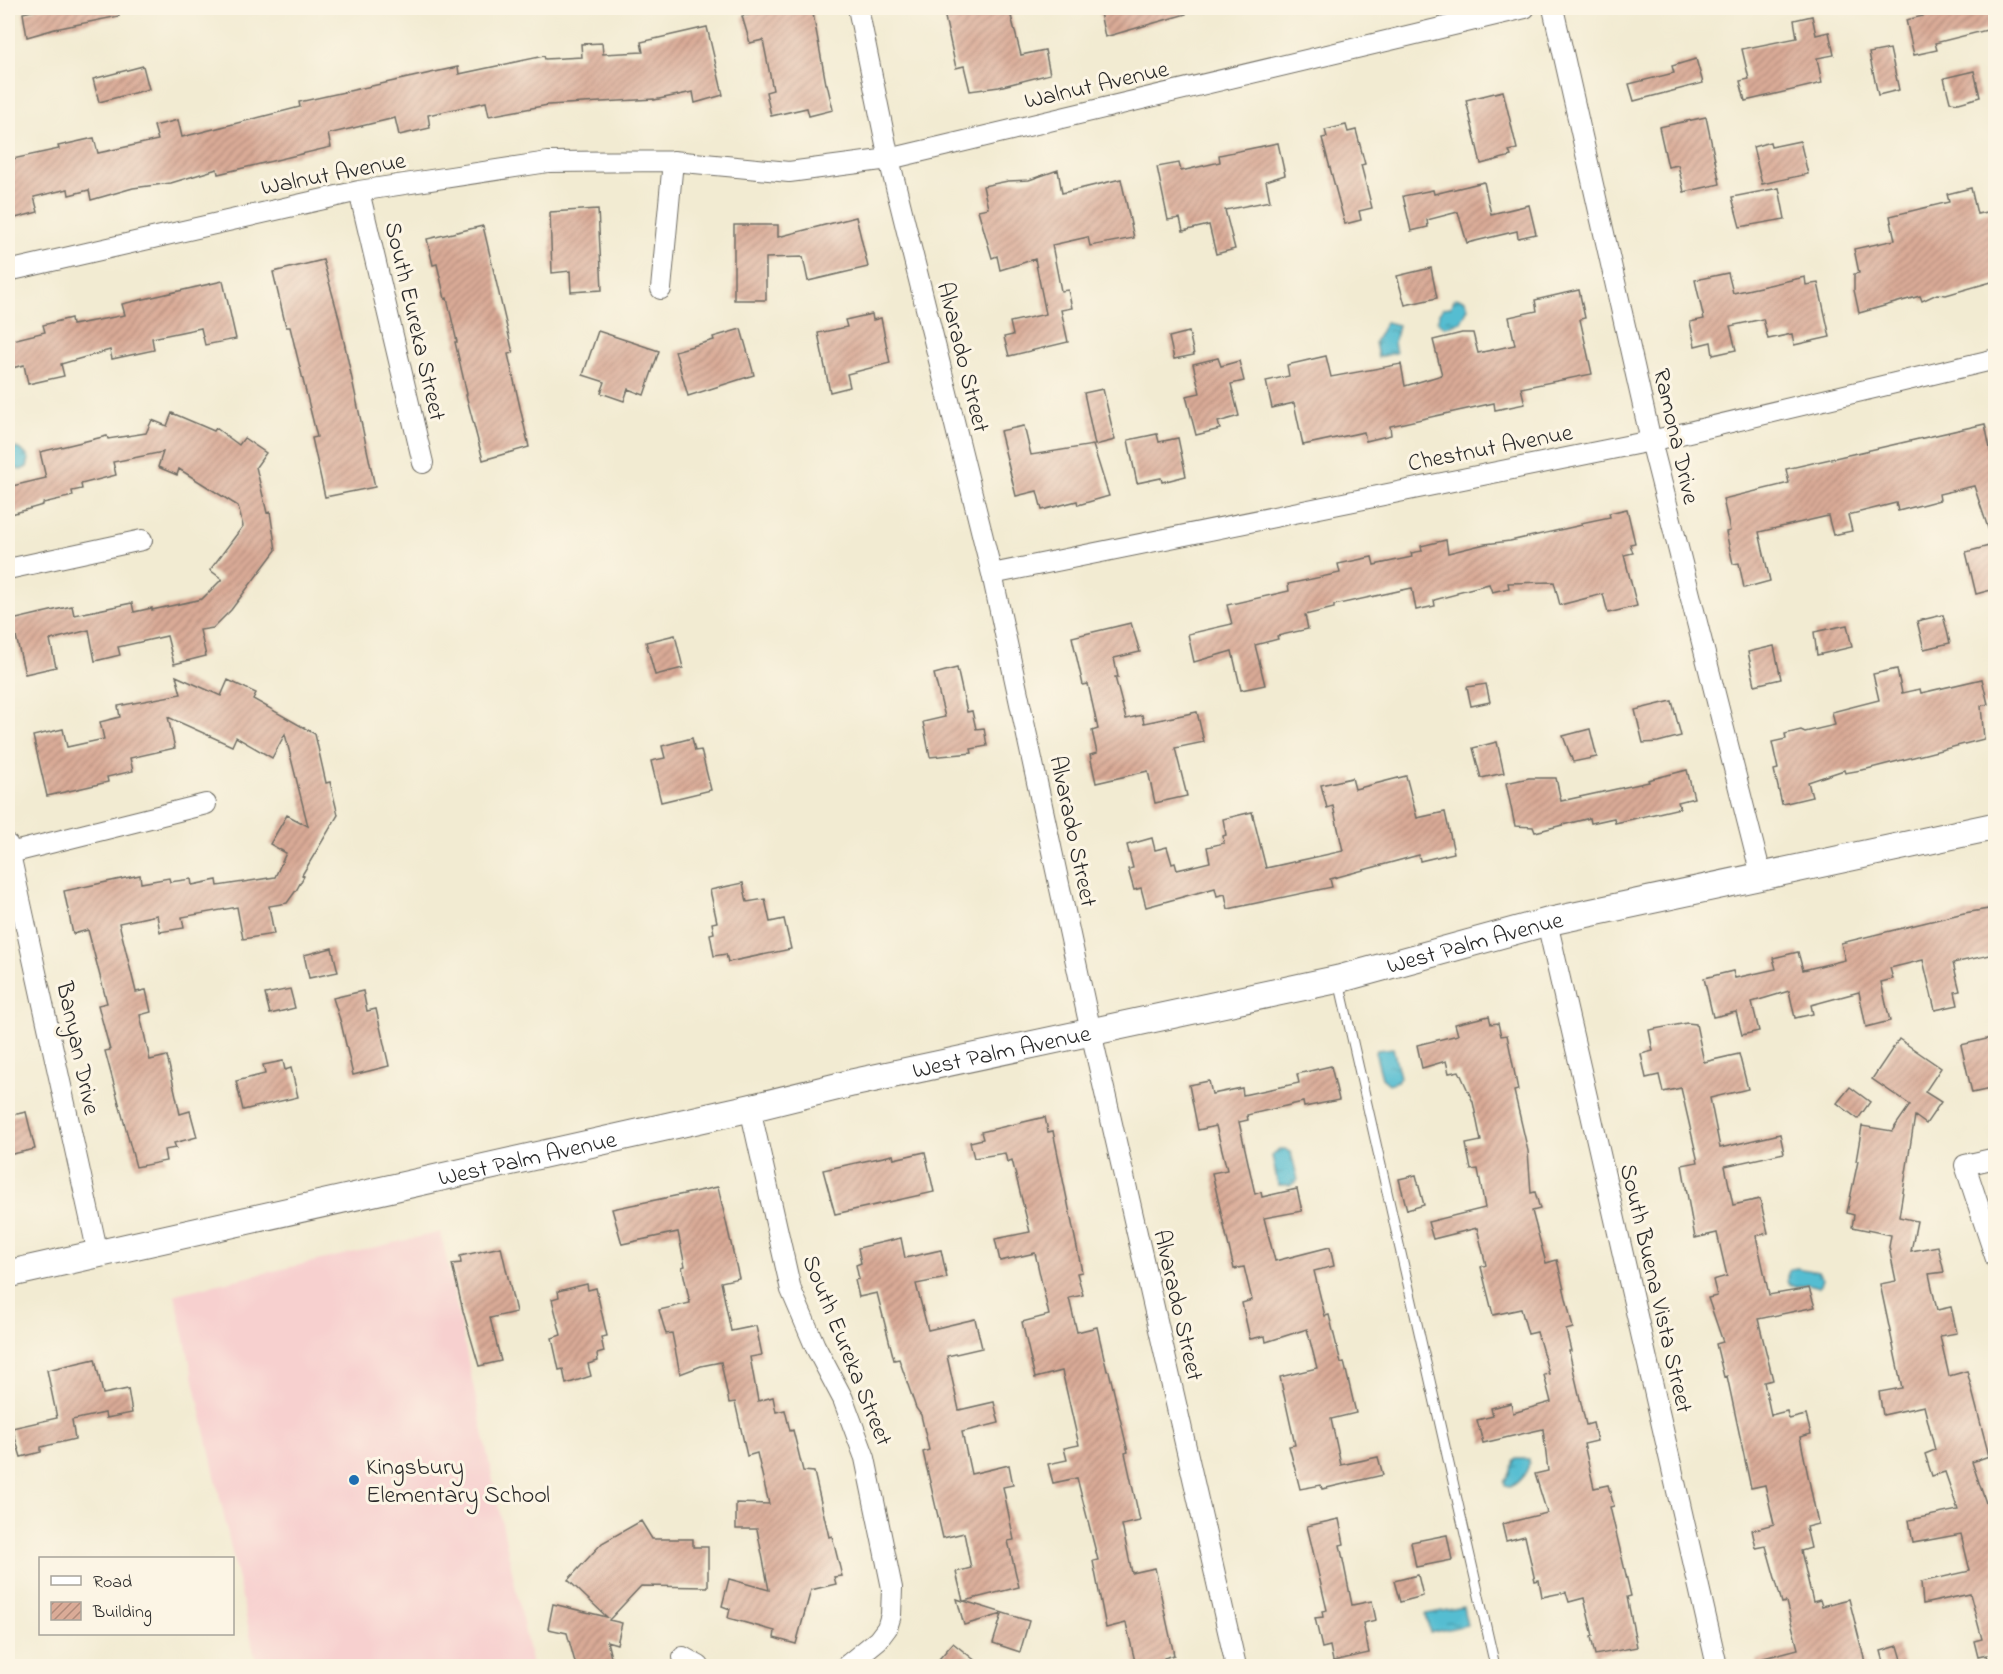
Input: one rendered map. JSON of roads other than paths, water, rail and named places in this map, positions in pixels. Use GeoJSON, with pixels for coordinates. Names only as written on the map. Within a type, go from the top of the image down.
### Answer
{"type":"FeatureCollection","features":[{"type":"Feature","properties":{"kind":"street","name":"Alvarado Street"},"geometry":{"type":"LineString","coordinates":[[858,8],[889,159],[992,574],[1091,1032],[1236,1666]]}},
{"type":"Feature","properties":{"kind":"street","name":"Walnut Avenue"},"geometry":{"type":"LineString","coordinates":[[8,271],[359,191],[548,162],[673,161],[789,172],[889,159],[1526,8]]}},
{"type":"Feature","properties":{"kind":"street","name":"Ramona Drive"},"geometry":{"type":"LineString","coordinates":[[1553,8],[1651,441],[1761,875]]}},
{"type":"Feature","properties":{"kind":"street"},"geometry":{"type":"LineString","coordinates":[[661,289],[673,161]]}},
{"type":"Feature","properties":{"kind":"street","name":"South Eureka Street"},"geometry":{"type":"LineString","coordinates":[[359,191],[423,463]]}},
{"type":"Feature","properties":{"kind":"street","name":"Chestnut Avenue"},"geometry":{"type":"LineString","coordinates":[[992,574],[1651,441],[1995,359]]}},
{"type":"Feature","properties":{"kind":"street"},"geometry":{"type":"LineString","coordinates":[[8,569],[142,540]]}},
{"type":"Feature","properties":{"kind":"street","name":"Banyan Drive"},"geometry":{"type":"LineString","coordinates":[[98,1254],[8,849],[206,804]]}},
{"type":"Feature","properties":{"kind":"street","name":"West Palm Avenue"},"geometry":{"type":"LineString","coordinates":[[8,1274],[750,1108],[852,1083],[1339,979],[1547,922],[1995,825]]}},
{"type":"Feature","properties":{"kind":"street","name":"South Buena Vista Street"},"geometry":{"type":"LineString","coordinates":[[1547,922],[1717,1666]]}},
{"type":"Feature","properties":{"kind":"street","name":"South Eureka Street"},"geometry":{"type":"LineString","coordinates":[[750,1108],[791,1290],[815,1346],[843,1399],[865,1458],[892,1588],[891,1615],[887,1628],[878,1640],[846,1666]]}},
{"type":"Feature","properties":{"kind":"street"},"geometry":{"type":"LineString","coordinates":[[1995,1158],[1965,1165],[1995,1259]]}},
{"type":"Feature","properties":{"kind":"lane"},"geometry":{"type":"LineString","coordinates":[[1339,979],[1495,1666]]}},
{"type":"Feature","properties":{"kind":"water"},"geometry":{"type":"Polygon","coordinates":[[[1455,298],[1465,300],[1468,308],[1461,322],[1445,327],[1438,322],[1439,314],[1443,308],[1450,307],[1455,298]]]}},
{"type":"Feature","properties":{"kind":"water"},"geometry":{"type":"Polygon","coordinates":[[[1386,322],[1398,325],[1394,343],[1396,353],[1378,357],[1375,342],[1386,322]]]}},
{"type":"Feature","properties":{"kind":"water"},"geometry":{"type":"Polygon","coordinates":[[[8,446],[17,448],[25,454],[29,459],[27,467],[21,470],[13,468],[8,462],[8,446]]]}},
{"type":"Feature","properties":{"kind":"water"},"geometry":{"type":"Polygon","coordinates":[[[1393,1048],[1400,1077],[1389,1084],[1382,1078],[1375,1052],[1393,1048]]]}},
{"type":"Feature","properties":{"kind":"water"},"geometry":{"type":"Polygon","coordinates":[[[1279,1149],[1285,1149],[1291,1153],[1298,1180],[1291,1185],[1278,1185],[1272,1156],[1279,1149]]]}},
{"type":"Feature","properties":{"kind":"water"},"geometry":{"type":"Polygon","coordinates":[[[1797,1268],[1818,1272],[1823,1279],[1821,1285],[1819,1287],[1808,1284],[1796,1286],[1788,1284],[1789,1272],[1797,1268]]]}},
{"type":"Feature","properties":{"kind":"water"},"geometry":{"type":"Polygon","coordinates":[[[1516,1459],[1529,1459],[1528,1467],[1517,1482],[1510,1487],[1506,1486],[1504,1482],[1516,1459]]]}},
{"type":"Feature","properties":{"kind":"water"},"geometry":{"type":"Polygon","coordinates":[[[1463,1607],[1467,1625],[1430,1633],[1426,1614],[1463,1607]]]}},
{"type":"Feature","properties":{"kind":"place","name":"Kingsbury Elementary School"},"geometry":{"type":"Point","coordinates":[354,1480]}}]}
